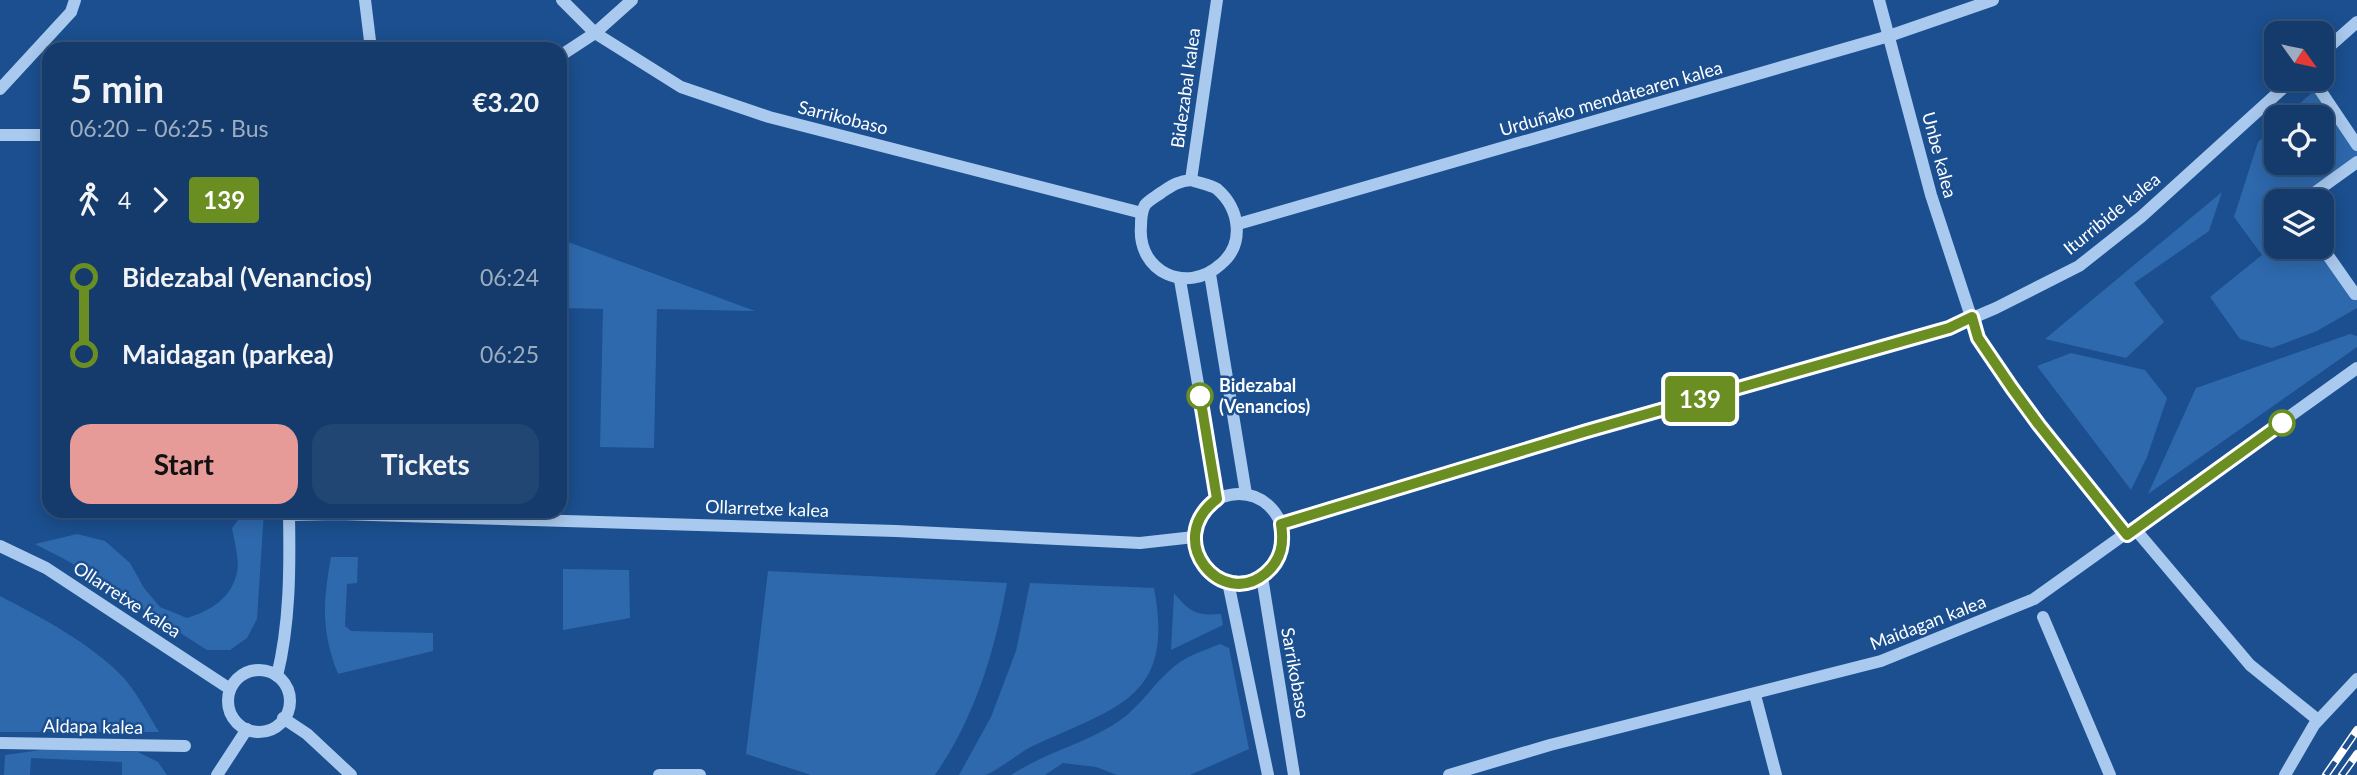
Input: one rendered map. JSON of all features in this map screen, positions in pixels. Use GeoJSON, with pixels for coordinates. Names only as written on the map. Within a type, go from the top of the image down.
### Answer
{"type":"FeatureCollection","features":[{"type":"Feature","properties":{"kind":"street"},"geometry":{"type":"LineString","coordinates":[[43,42],[71,12],[75,0]]}},
{"type":"Feature","properties":{"kind":"street"},"geometry":{"type":"LineString","coordinates":[[365,0],[370,42]]}},
{"type":"Feature","properties":{"kind":"street","name":"Sarrikobaso"},"geometry":{"type":"LineString","coordinates":[[562,0],[595,33],[681,87],[769,117],[1142,213]]}},
{"type":"Feature","properties":{"kind":"street"},"geometry":{"type":"LineString","coordinates":[[567,51],[595,33],[632,0]]}},
{"type":"Feature","properties":{"kind":"street","name":"Bidezabal kalea"},"geometry":{"type":"LineString","coordinates":[[1191,180],[1217,0]]}},
{"type":"Feature","properties":{"kind":"street","name":"Unbe kalea"},"geometry":{"type":"LineString","coordinates":[[1879,0],[1931,195],[1978,338],[2039,425],[2131,532],[2250,665],[2319,720]]}},
{"type":"Feature","properties":{"kind":"street","name":"Urduñako mendatearen kalea"},"geometry":{"type":"LineString","coordinates":[[1238,224],[1889,36],[1993,0]]}},
{"type":"Feature","properties":{"kind":"street"},"geometry":{"type":"LineString","coordinates":[[2334,42],[2357,22]]}},
{"type":"Feature","properties":{"kind":"street"},"geometry":{"type":"LineString","coordinates":[[0,89],[42,43]]}},
{"type":"Feature","properties":{"kind":"street","name":"Iturribide kalea"},"geometry":{"type":"LineString","coordinates":[[1281,524],[1600,428],[1949,328],[2079,266],[2141,217],[2280,91]]}},
{"type":"Feature","properties":{"kind":"street"},"geometry":{"type":"LineString","coordinates":[[2321,91],[2357,145]]}},
{"type":"Feature","properties":{"kind":"street"},"geometry":{"type":"LineString","coordinates":[[0,135],[42,135]]}},
{"type":"Feature","properties":{"kind":"street"},"geometry":{"type":"LineString","coordinates":[[2320,189],[2357,162]]}},
{"type":"Feature","properties":{"kind":"street"},"geometry":{"type":"LineString","coordinates":[[1191,180],[1216,188],[1231,208],[1238,224],[1237,241],[1230,257],[1210,274],[1180,280],[1161,272],[1142,248],[1142,213],[1147,203],[1178,181],[1191,180]]}},
{"type":"Feature","properties":{"kind":"street"},"geometry":{"type":"LineString","coordinates":[[2330,259],[2355,294]]}},
{"type":"Feature","properties":{"kind":"street"},"geometry":{"type":"LineString","coordinates":[[1210,274],[1246,494]]}},
{"type":"Feature","properties":{"kind":"street"},"geometry":{"type":"LineString","coordinates":[[1180,280],[1217,499]]}},
{"type":"Feature","properties":{"kind":"street","name":"Maidagan kalea"},"geometry":{"type":"LineString","coordinates":[[1448,775],[1550,745],[1881,661],[2034,599],[2357,368]]}},
{"type":"Feature","properties":{"kind":"street"},"geometry":{"type":"LineString","coordinates":[[1246,494],[1268,504],[1281,524],[1283,539],[1280,554],[1273,567],[1262,577],[1251,582],[1228,582],[1214,576],[1203,566],[1196,552],[1194,537],[1201,515],[1217,499],[1246,494]]}},
{"type":"Feature","properties":{"kind":"street"},"geometry":{"type":"LineString","coordinates":[[277,676],[284,650],[290,561],[289,518]]}},
{"type":"Feature","properties":{"kind":"street","name":"Ollarretxe kalea"},"geometry":{"type":"LineString","coordinates":[[474,518],[883,530],[1140,543],[1194,537]]}},
{"type":"Feature","properties":{"kind":"street","name":"Ollarretxe kalea"},"geometry":{"type":"LineString","coordinates":[[0,546],[46,568],[230,689]]}},
{"type":"Feature","properties":{"kind":"street","name":"Sarrikobaso"},"geometry":{"type":"LineString","coordinates":[[1262,577],[1294,775]]}},
{"type":"Feature","properties":{"kind":"street"},"geometry":{"type":"LineString","coordinates":[[1228,582],[1268,775]]}},
{"type":"Feature","properties":{"kind":"street"},"geometry":{"type":"LineString","coordinates":[[2043,617],[2110,775]]}},
{"type":"Feature","properties":{"kind":"street"},"geometry":{"type":"LineString","coordinates":[[254,670],[277,676],[285,683],[289,692],[288,711],[273,729],[255,732],[232,718],[229,712],[230,689],[240,677],[254,670]]}},
{"type":"Feature","properties":{"kind":"street"},"geometry":{"type":"LineString","coordinates":[[2285,775],[2319,720],[2357,679]]}},
{"type":"Feature","properties":{"kind":"street"},"geometry":{"type":"LineString","coordinates":[[1755,695],[1776,775]]}},
{"type":"Feature","properties":{"kind":"street"},"geometry":{"type":"LineString","coordinates":[[284,718],[307,734],[351,775]]}},
{"type":"Feature","properties":{"kind":"street"},"geometry":{"type":"LineString","coordinates":[[217,775],[247,729]]}},
{"type":"Feature","properties":{"kind":"street","name":"Aldapa kalea"},"geometry":{"type":"LineString","coordinates":[[0,743],[185,746]]}},
{"type":"Feature","properties":{"kind":"street"},"geometry":{"type":"LineString","coordinates":[[659,775],[700,775]]}},
{"type":"Feature","properties":{"kind":"shaded area"},"geometry":{"type":"Polygon","coordinates":[[[2314,91],[2321,91],[2330,105],[2298,105],[2314,91]]]}},
{"type":"Feature","properties":{"kind":"shaded area"},"geometry":{"type":"Polygon","coordinates":[[[2334,111],[2357,145],[2357,162],[2320,189],[2264,189],[2264,259],[2331,259],[2357,293],[2357,308],[2317,331],[2272,348],[2240,339],[2210,297],[2262,255],[2234,217],[2258,142],[2264,137],[2264,175],[2334,175],[2334,111]]]}},
{"type":"Feature","properties":{"kind":"shaded area"},"geometry":{"type":"Polygon","coordinates":[[[2222,192],[2209,231],[2134,283],[2164,322],[2126,358],[2045,339],[2222,192]]]}},
{"type":"Feature","properties":{"kind":"shaded area"},"geometry":{"type":"Polygon","coordinates":[[[567,242],[755,311],[657,309],[654,448],[600,447],[603,309],[567,308],[567,242]]]}},
{"type":"Feature","properties":{"kind":"shaded area"},"geometry":{"type":"Polygon","coordinates":[[[2350,334],[2357,336],[2357,347],[2148,494],[2196,388],[2350,334]]]}},
{"type":"Feature","properties":{"kind":"shaded area"},"geometry":{"type":"Polygon","coordinates":[[[2071,353],[2145,370],[2167,398],[2147,457],[2131,490],[2037,366],[2071,353]]]}},
{"type":"Feature","properties":{"kind":"shaded area"},"geometry":{"type":"Polygon","coordinates":[[[240,518],[264,518],[257,619],[247,638],[230,650],[207,650],[68,561],[35,544],[77,534],[105,541],[130,563],[144,588],[160,607],[187,618],[204,612],[219,602],[234,581],[238,567],[232,528],[240,518]]]}},
{"type":"Feature","properties":{"kind":"shaded area"},"geometry":{"type":"Polygon","coordinates":[[[331,557],[358,557],[357,583],[347,584],[345,626],[351,631],[433,633],[433,651],[338,674],[332,658],[325,616],[331,557]]]}},
{"type":"Feature","properties":{"kind":"shaded area"},"geometry":{"type":"Polygon","coordinates":[[[563,569],[629,570],[630,618],[563,630],[563,569]]]}},
{"type":"Feature","properties":{"kind":"shaded area"},"geometry":{"type":"Polygon","coordinates":[[[768,571],[1007,583],[982,683],[961,730],[935,775],[811,775],[746,754],[768,571]]]}},
{"type":"Feature","properties":{"kind":"shaded area"},"geometry":{"type":"Polygon","coordinates":[[[1030,583],[1154,588],[1158,625],[1156,653],[1147,676],[1134,693],[1115,707],[1030,748],[985,775],[959,775],[991,717],[1016,651],[1030,583]]]}},
{"type":"Feature","properties":{"kind":"shaded area"},"geometry":{"type":"Polygon","coordinates":[[[1174,593],[1194,611],[1221,614],[1223,625],[1171,650],[1174,593]]]}},
{"type":"Feature","properties":{"kind":"shaded area"},"geometry":{"type":"Polygon","coordinates":[[[0,596],[64,632],[110,664],[133,690],[159,732],[0,732],[0,596]]]}},
{"type":"Feature","properties":{"kind":"shaded area"},"geometry":{"type":"Polygon","coordinates":[[[1220,644],[1229,648],[1249,749],[1190,775],[1117,775],[1096,767],[1063,763],[1045,775],[1011,775],[1113,725],[1131,712],[1176,665],[1220,644]]]}},
{"type":"Feature","properties":{"kind":"shaded area"},"geometry":{"type":"Polygon","coordinates":[[[55,748],[138,752],[158,762],[167,775],[122,775],[122,762],[31,758],[30,775],[4,775],[5,755],[55,748]]]}},
{"type":"Feature","properties":{"kind":"railway"},"geometry":{"type":"LineString","coordinates":[[2326,775],[2357,730]]}},
{"type":"Feature","properties":{"kind":"railway"},"geometry":{"type":"LineString","coordinates":[[2342,775],[2357,754]]}},
{"type":"Feature","properties":{"kind":"bus line","name":"139"},"geometry":{"type":"LineString","coordinates":[[1200,396],[1217,499],[1208,506],[1196,526],[1196,552],[1203,566],[1214,576],[1239,583],[1262,577],[1273,567],[1280,554],[1283,539],[1281,524],[1587,431],[1949,328],[1972,317],[1978,338],[2012,388],[2127,535],[2282,423]]}},
{"type":"Feature","properties":{"kind":"place","name":"Bidezabal (Venancios)"},"geometry":{"type":"Point","coordinates":[1200,396]}}]}
